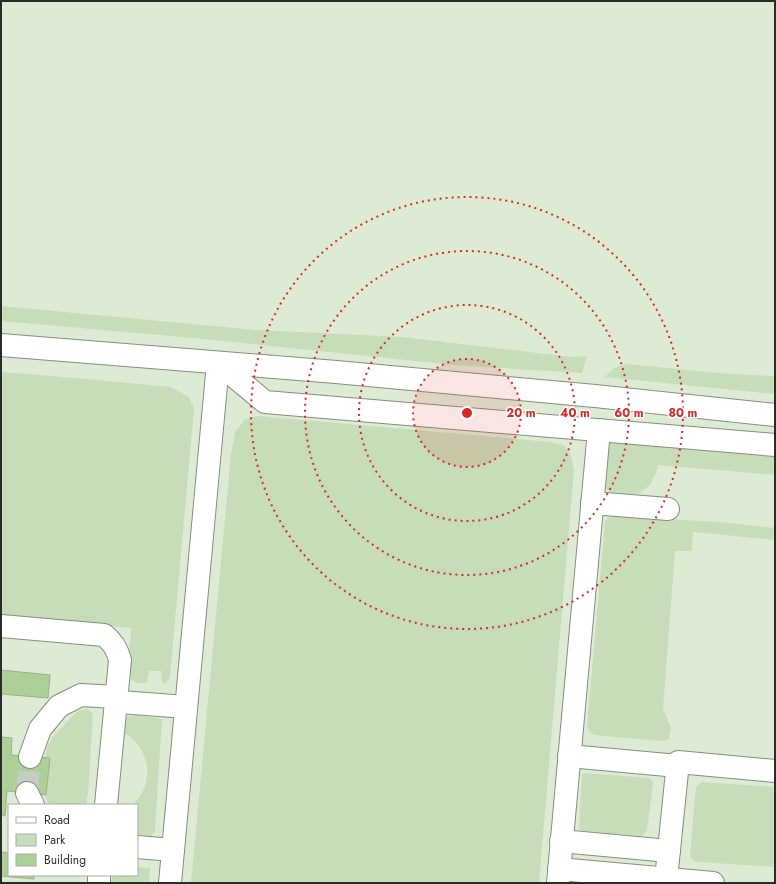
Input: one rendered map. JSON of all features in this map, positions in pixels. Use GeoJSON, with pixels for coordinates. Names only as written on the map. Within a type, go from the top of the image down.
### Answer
{"type":"FeatureCollection","features":[{"type":"Feature","properties":{"kind":"lane"},"geometry":{"type":"LineString","coordinates":[[1,345],[336,372],[595,396],[775,416]]}},
{"type":"Feature","properties":{"kind":"lane"},"geometry":{"type":"LineString","coordinates":[[218,363],[265,402],[775,445]]}},
{"type":"Feature","properties":{"kind":"lane"},"geometry":{"type":"LineString","coordinates":[[170,883],[218,363]]}},
{"type":"Feature","properties":{"kind":"lane"},"geometry":{"type":"LineString","coordinates":[[559,865],[599,430]]}},
{"type":"Feature","properties":{"kind":"lane"},"geometry":{"type":"LineString","coordinates":[[592,504],[668,509]]}},
{"type":"Feature","properties":{"kind":"lane"},"geometry":{"type":"LineString","coordinates":[[1,626],[104,635],[118,651],[120,660],[106,804]]}},
{"type":"Feature","properties":{"kind":"lane"},"geometry":{"type":"LineString","coordinates":[[30,757],[40,729],[60,706],[81,695],[116,697],[122,691],[187,702]]}},
{"type":"Feature","properties":{"kind":"lane"},"geometry":{"type":"LineString","coordinates":[[569,756],[678,766]]}},
{"type":"Feature","properties":{"kind":"lane"},"geometry":{"type":"LineString","coordinates":[[668,865],[678,762],[775,771]]}},
{"type":"Feature","properties":{"kind":"lane"},"geometry":{"type":"LineString","coordinates":[[138,847],[173,855]]}},
{"type":"Feature","properties":{"kind":"lane"},"geometry":{"type":"LineString","coordinates":[[138,858],[173,855]]}},
{"type":"Feature","properties":{"kind":"lane"},"geometry":{"type":"LineString","coordinates":[[559,865],[668,865],[713,883]]}},
{"type":"Feature","properties":{"kind":"lane"},"geometry":{"type":"LineString","coordinates":[[559,865],[668,865]]}},
{"type":"Feature","properties":{"kind":"lane"},"geometry":{"type":"LineString","coordinates":[[559,865],[609,883]]}},
{"type":"Feature","properties":{"kind":"shaded area"},"geometry":{"type":"Polygon","coordinates":[[[1,1],[775,1],[775,883],[1,883],[1,1]]]}},
{"type":"Feature","properties":{"kind":"green space"},"geometry":{"type":"Polygon","coordinates":[[[1,306],[256,330],[403,337],[572,357],[587,356],[582,373],[454,365],[193,338],[1,321],[1,306]]]}},
{"type":"Feature","properties":{"kind":"green space"},"geometry":{"type":"Polygon","coordinates":[[[626,364],[729,374],[775,376],[775,394],[605,377],[614,368],[626,364]]]}},
{"type":"Feature","properties":{"kind":"green space"},"geometry":{"type":"Polygon","coordinates":[[[1,372],[171,387],[189,397],[194,409],[170,677],[166,683],[162,683],[161,671],[149,671],[147,683],[137,683],[130,678],[128,656],[131,628],[1,617],[1,372]]]}},
{"type":"Feature","properties":{"kind":"green space"},"geometry":{"type":"Polygon","coordinates":[[[257,416],[551,442],[565,446],[571,455],[574,470],[539,883],[191,883],[231,454],[235,432],[245,419],[257,416]]]}},
{"type":"Feature","properties":{"kind":"green space"},"geometry":{"type":"Polygon","coordinates":[[[614,439],[775,449],[775,475],[658,465],[650,485],[640,493],[636,495],[611,492],[606,489],[604,483],[608,445],[614,439]]]}},
{"type":"Feature","properties":{"kind":"green space"},"geometry":{"type":"Polygon","coordinates":[[[610,516],[720,522],[775,528],[775,540],[693,532],[692,551],[675,551],[663,709],[671,728],[669,738],[667,740],[660,741],[594,735],[589,731],[587,726],[605,522],[610,516]]]}},
{"type":"Feature","properties":{"kind":"green space"},"geometry":{"type":"Polygon","coordinates":[[[86,708],[93,714],[86,804],[49,804],[46,799],[50,757],[46,757],[47,747],[52,738],[75,713],[86,708]]]}},
{"type":"Feature","properties":{"kind":"green space"},"geometry":{"type":"Polygon","coordinates":[[[137,715],[162,719],[155,831],[151,836],[138,835],[138,804],[133,804],[138,799],[146,784],[147,768],[146,760],[138,745],[124,733],[124,720],[129,716],[137,715]]]}},
{"type":"Feature","properties":{"kind":"green space"},"geometry":{"type":"Polygon","coordinates":[[[582,774],[650,778],[653,783],[647,831],[641,836],[582,831],[579,826],[582,774]]]}},
{"type":"Feature","properties":{"kind":"green space"},"geometry":{"type":"Polygon","coordinates":[[[702,782],[775,787],[775,867],[698,862],[693,860],[690,856],[696,786],[702,782]]]}},
{"type":"Feature","properties":{"kind":"green space"},"geometry":{"type":"Polygon","coordinates":[[[138,867],[150,868],[149,883],[111,883],[113,876],[138,876],[138,867]]]}},
{"type":"Feature","properties":{"kind":"building"},"geometry":{"type":"Polygon","coordinates":[[[1,670],[50,675],[48,698],[1,694],[1,670]]]}},
{"type":"Feature","properties":{"kind":"building"},"geometry":{"type":"Polygon","coordinates":[[[1,737],[12,738],[11,755],[50,758],[46,795],[7,791],[5,816],[1,815],[1,737]]]}},
{"type":"Feature","properties":{"kind":"building"},"geometry":{"type":"Polygon","coordinates":[[[1,852],[8,853],[8,876],[34,876],[34,879],[1,876],[1,852]]]}},
{"type":"Feature","properties":{"kind":"tunnel"},"geometry":{"type":"LineString","coordinates":[[27,793],[30,757]]}}]}
